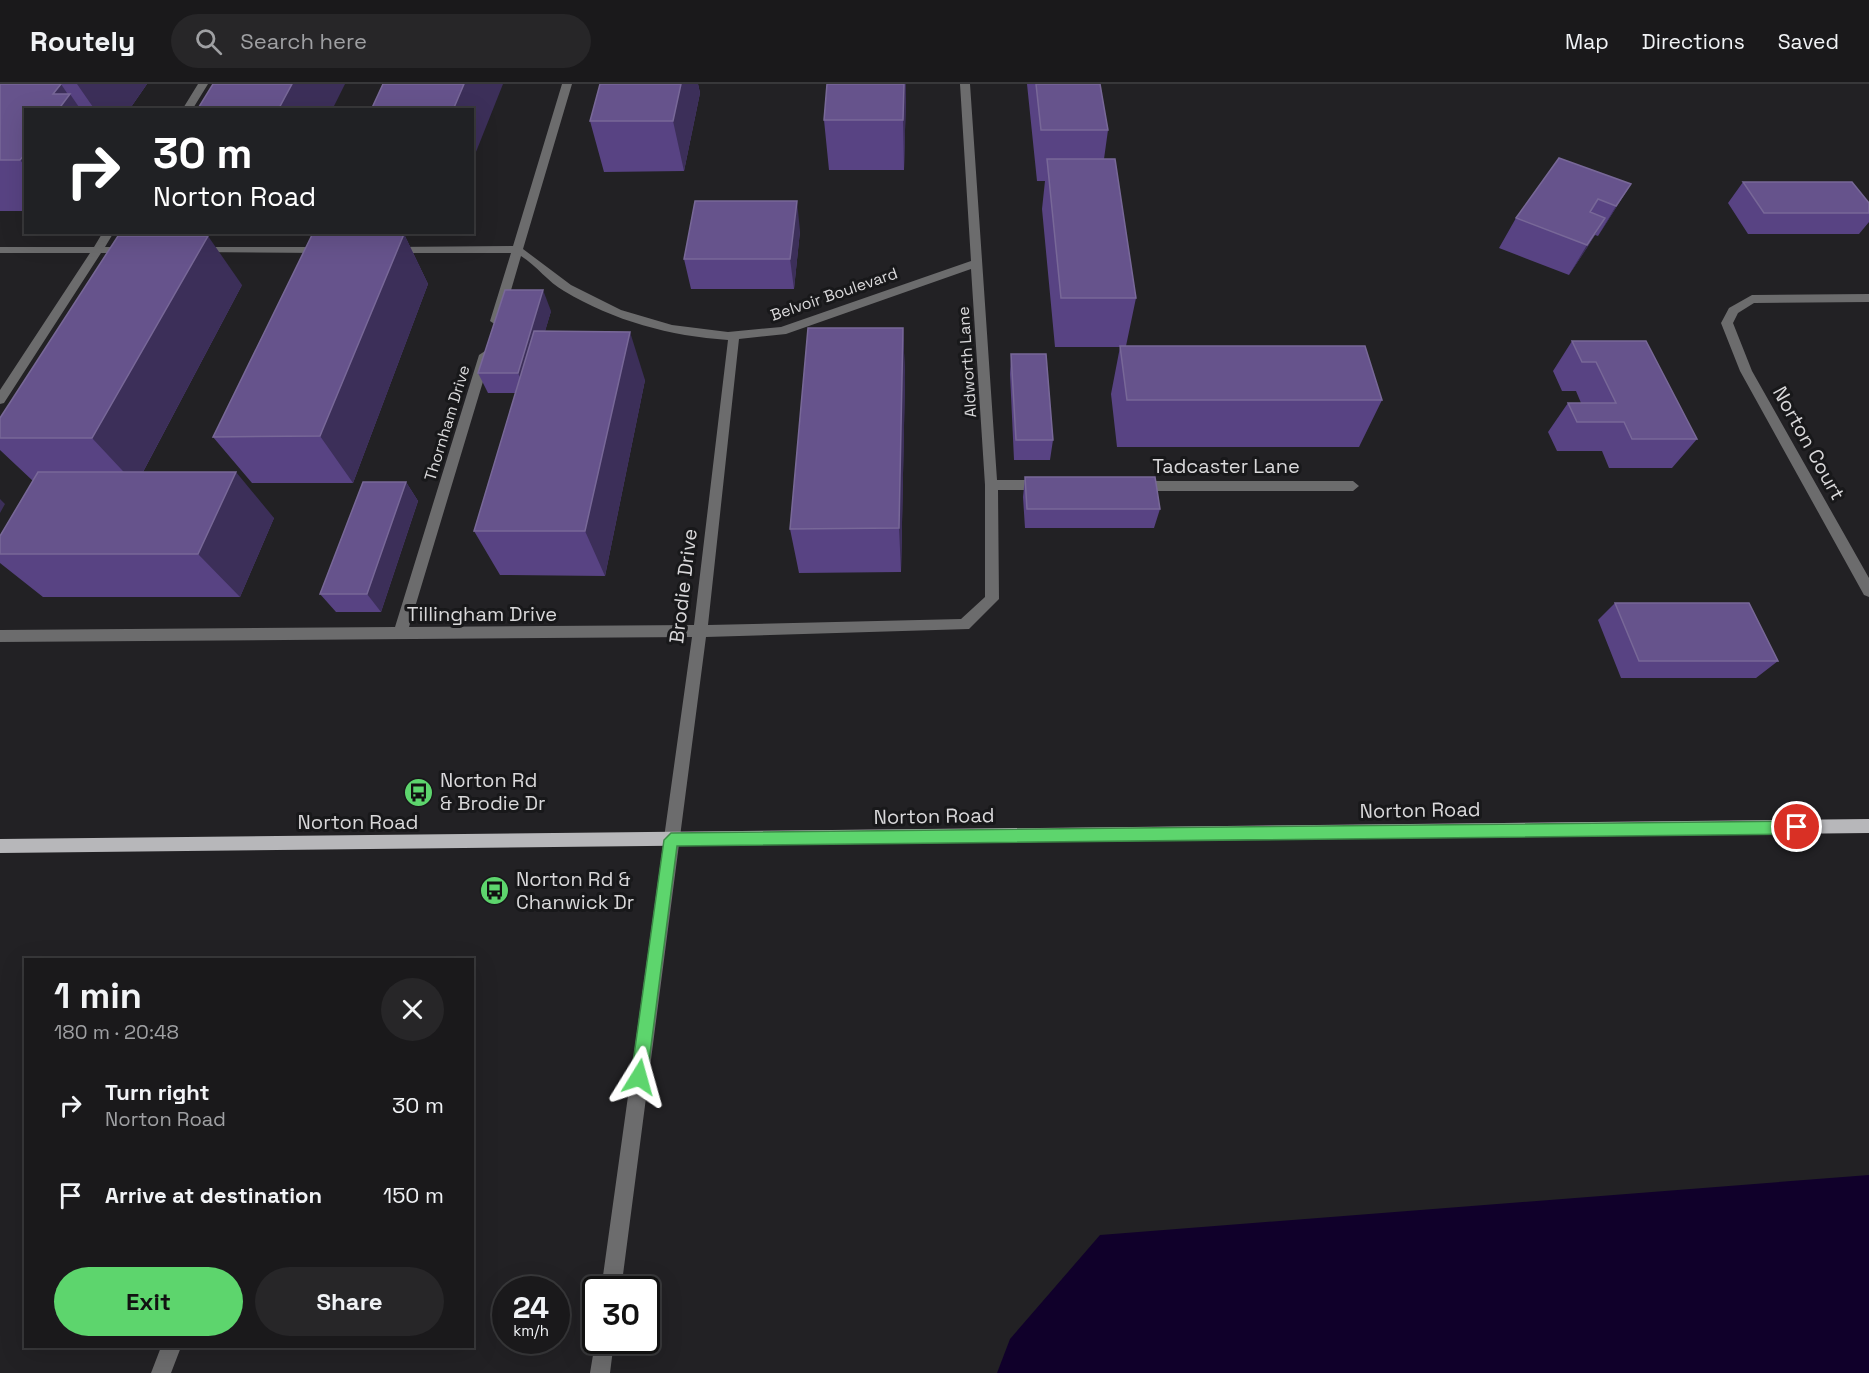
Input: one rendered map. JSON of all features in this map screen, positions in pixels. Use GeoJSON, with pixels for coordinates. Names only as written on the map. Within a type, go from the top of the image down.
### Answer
{"type":"FeatureCollection","features":[{"type":"Feature","properties":{"kind":"main road","name":"Norton Road"},"geometry":{"type":"LineString","coordinates":[[0,846],[1869,826]]}},
{"type":"Feature","properties":{"kind":"street"},"geometry":{"type":"LineString","coordinates":[[188,108],[203,84]]}},
{"type":"Feature","properties":{"kind":"street","name":"Thornham Drive"},"geometry":{"type":"LineString","coordinates":[[400,634],[567,84]]}},
{"type":"Feature","properties":{"kind":"street","name":"Aldworth Lane"},"geometry":{"type":"LineString","coordinates":[[964,626],[992,599],[991,485],[965,84]]}},
{"type":"Feature","properties":{"kind":"street"},"geometry":{"type":"LineString","coordinates":[[0,400],[108,234]]}},
{"type":"Feature","properties":{"kind":"street"},"geometry":{"type":"LineString","coordinates":[[0,250],[146,250]]}},
{"type":"Feature","properties":{"kind":"street"},"geometry":{"type":"LineString","coordinates":[[182,250],[337,250]]}},
{"type":"Feature","properties":{"kind":"street"},"geometry":{"type":"LineString","coordinates":[[385,250],[517,250]]}},
{"type":"Feature","properties":{"kind":"street","name":"Belvoir Boulevard"},"geometry":{"type":"LineString","coordinates":[[517,250],[566,287],[604,308],[645,321],[700,333],[734,336],[759,336],[782,331],[977,263]]}},
{"type":"Feature","properties":{"kind":"street","name":"Norton Court"},"geometry":{"type":"LineString","coordinates":[[1869,298],[1752,299],[1733,311],[1727,323],[1746,370],[1869,591]]}},
{"type":"Feature","properties":{"kind":"street","name":"Brodie Drive"},"geometry":{"type":"LineString","coordinates":[[613,1276],[700,632],[734,336]]}},
{"type":"Feature","properties":{"kind":"street"},"geometry":{"type":"LineString","coordinates":[[991,485],[1061,485]]}},
{"type":"Feature","properties":{"kind":"street","name":"Tadcaster Lane"},"geometry":{"type":"LineString","coordinates":[[1119,486],[1353,486]]}},
{"type":"Feature","properties":{"kind":"street","name":"Tillingham Drive"},"geometry":{"type":"LineString","coordinates":[[0,636],[700,632],[964,626]]}},
{"type":"Feature","properties":{"kind":"street"},"geometry":{"type":"LineString","coordinates":[[161,1373],[171,1348]]}},
{"type":"Feature","properties":{"kind":"street"},"geometry":{"type":"LineString","coordinates":[[600,1373],[602,1354]]}},
{"type":"Feature","properties":{"kind":"shaded area"},"geometry":{"type":"Polygon","coordinates":[[[1869,1175],[1869,1373],[997,1373],[1010,1339],[1100,1235],[1869,1175]]]}},
{"type":"Feature","properties":{"kind":"building"},"geometry":{"type":"Polygon","coordinates":[[[0,84],[61,84],[53,94],[70,94],[60,108],[24,108],[24,155],[20,160],[0,160],[0,84]]]}},
{"type":"Feature","properties":{"kind":"building"},"geometry":{"type":"Polygon","coordinates":[[[213,84],[292,84],[279,108],[198,108],[213,84]]]}},
{"type":"Feature","properties":{"kind":"building"},"geometry":{"type":"Polygon","coordinates":[[[383,84],[464,84],[454,108],[372,108],[383,84]]]}},
{"type":"Feature","properties":{"kind":"building"},"geometry":{"type":"Polygon","coordinates":[[[600,84],[681,84],[673,121],[590,121],[600,84]]]}},
{"type":"Feature","properties":{"kind":"building"},"geometry":{"type":"Polygon","coordinates":[[[827,84],[904,84],[903,120],[824,120],[827,84]]]}},
{"type":"Feature","properties":{"kind":"building"},"geometry":{"type":"Polygon","coordinates":[[[1036,84],[1100,84],[1108,130],[1041,130],[1036,84]]]}},
{"type":"Feature","properties":{"kind":"building"},"geometry":{"type":"Polygon","coordinates":[[[1559,158],[1631,184],[1616,206],[1598,199],[1590,212],[1605,218],[1587,245],[1516,218],[1559,158]]]}},
{"type":"Feature","properties":{"kind":"building"},"geometry":{"type":"Polygon","coordinates":[[[1047,159],[1115,159],[1136,298],[1061,298],[1047,159]]]}},
{"type":"Feature","properties":{"kind":"building"},"geometry":{"type":"Polygon","coordinates":[[[1743,182],[1852,182],[1869,203],[1869,213],[1764,213],[1743,182]]]}},
{"type":"Feature","properties":{"kind":"building"},"geometry":{"type":"Polygon","coordinates":[[[695,201],[797,201],[790,259],[684,259],[695,201]]]}},
{"type":"Feature","properties":{"kind":"building"},"geometry":{"type":"Polygon","coordinates":[[[404,234],[320,436],[213,437],[312,235],[404,234]]]}},
{"type":"Feature","properties":{"kind":"building"},"geometry":{"type":"Polygon","coordinates":[[[118,236],[208,236],[92,438],[0,438],[0,418],[118,236]]]}},
{"type":"Feature","properties":{"kind":"building"},"geometry":{"type":"Polygon","coordinates":[[[505,290],[543,290],[518,373],[478,373],[505,290]]]}},
{"type":"Feature","properties":{"kind":"building"},"geometry":{"type":"Polygon","coordinates":[[[808,328],[903,328],[899,528],[790,529],[808,328]]]}},
{"type":"Feature","properties":{"kind":"building"},"geometry":{"type":"Polygon","coordinates":[[[534,331],[630,332],[585,531],[474,531],[534,331]]]}},
{"type":"Feature","properties":{"kind":"building"},"geometry":{"type":"Polygon","coordinates":[[[1572,341],[1646,341],[1697,439],[1632,439],[1624,422],[1577,422],[1568,403],[1616,403],[1596,362],[1582,362],[1572,341]]]}},
{"type":"Feature","properties":{"kind":"building"},"geometry":{"type":"Polygon","coordinates":[[[1120,346],[1365,346],[1382,400],[1127,400],[1120,346]]]}},
{"type":"Feature","properties":{"kind":"building"},"geometry":{"type":"Polygon","coordinates":[[[1011,354],[1046,354],[1053,440],[1016,440],[1011,354]]]}},
{"type":"Feature","properties":{"kind":"building"},"geometry":{"type":"Polygon","coordinates":[[[38,472],[236,472],[198,554],[0,554],[0,536],[38,472]]]}},
{"type":"Feature","properties":{"kind":"building"},"geometry":{"type":"Polygon","coordinates":[[[1025,477],[1155,477],[1160,509],[1027,509],[1025,477]]]}},
{"type":"Feature","properties":{"kind":"building"},"geometry":{"type":"Polygon","coordinates":[[[363,482],[406,482],[367,594],[320,594],[363,482]]]}},
{"type":"Feature","properties":{"kind":"building"},"geometry":{"type":"Polygon","coordinates":[[[1615,603],[1749,603],[1778,661],[1639,661],[1615,603]]]}},
{"type":"Feature","properties":{"kind":"place","name":"Norton Rd & Brodie Dr"},"geometry":{"type":"Point","coordinates":[419,792]}},
{"type":"Feature","properties":{"kind":"place","name":"Norton Rd & Chanwick Dr"},"geometry":{"type":"Point","coordinates":[495,890]}},
{"type":"Feature","properties":{"kind":"route"},"geometry":{"type":"LineString","coordinates":[[639,1077],[671,840],[1797,827]]}}]}
